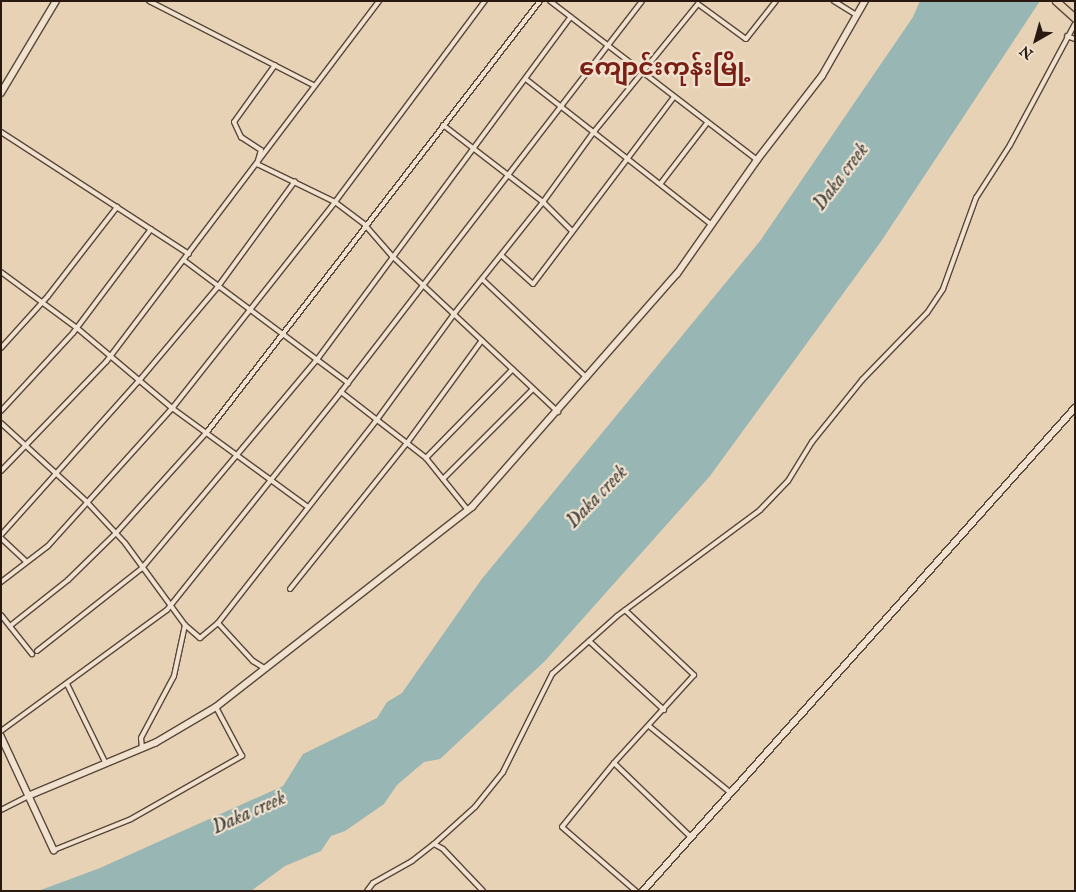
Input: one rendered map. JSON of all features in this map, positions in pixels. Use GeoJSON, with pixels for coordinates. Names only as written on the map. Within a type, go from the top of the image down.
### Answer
{"type":"FeatureCollection","features":[{"type":"Feature","properties":{"kind":"highway"},"geometry":{"type":"LineString","coordinates":[[1057,2],[1075,18]]}},
{"type":"Feature","properties":{"kind":"street"},"geometry":{"type":"LineString","coordinates":[[1,93],[56,1]]}},
{"type":"Feature","properties":{"kind":"street"},"geometry":{"type":"LineString","coordinates":[[149,1],[315,86]]}},
{"type":"Feature","properties":{"kind":"street"},"geometry":{"type":"LineString","coordinates":[[1,471],[110,358],[379,1]]}},
{"type":"Feature","properties":{"kind":"street"},"geometry":{"type":"LineString","coordinates":[[1,582],[48,546],[86,501],[172,408],[335,202],[485,1]]}},
{"type":"Feature","properties":{"kind":"street"},"geometry":{"type":"LineString","coordinates":[[10,626],[68,580],[116,533],[207,432],[364,225],[540,1]]}},
{"type":"Feature","properties":{"kind":"street"},"geometry":{"type":"LineString","coordinates":[[550,1],[757,160]]}},
{"type":"Feature","properties":{"kind":"street"},"geometry":{"type":"LineString","coordinates":[[1,731],[150,625],[170,607],[341,392],[642,1]]}},
{"type":"Feature","properties":{"kind":"street"},"geometry":{"type":"LineString","coordinates":[[1,424],[86,501],[116,533],[170,607],[185,625],[200,638],[218,623],[376,421],[454,314],[544,202],[593,133],[644,73],[698,4],[746,39],[776,1]]}},
{"type":"Feature","properties":{"kind":"street"},"geometry":{"type":"LineString","coordinates":[[834,1],[856,15]]}},
{"type":"Feature","properties":{"kind":"street"},"geometry":{"type":"LineString","coordinates":[[1,810],[105,762],[142,748],[216,707],[468,510],[558,412],[658,298],[757,160],[822,76],[865,1]]}},
{"type":"Feature","properties":{"kind":"street"},"geometry":{"type":"LineString","coordinates":[[37,651],[142,568],[316,360],[392,256],[527,80],[571,17]]}},
{"type":"Feature","properties":{"kind":"street"},"geometry":{"type":"LineString","coordinates":[[367,891],[373,883],[412,861],[434,844],[475,807],[503,772],[552,674],[626,610],[760,510],[788,481],[812,442],[862,380],[927,313],[943,289],[976,198],[1010,146],[1075,24]]}},
{"type":"Feature","properties":{"kind":"street"},"geometry":{"type":"LineString","coordinates":[[1068,36],[1075,39]]}},
{"type":"Feature","properties":{"kind":"street"},"geometry":{"type":"LineString","coordinates":[[257,164],[261,150],[241,137],[234,122],[275,66]]}},
{"type":"Feature","properties":{"kind":"street"},"geometry":{"type":"LineString","coordinates":[[527,80],[712,224]]}},
{"type":"Feature","properties":{"kind":"street"},"geometry":{"type":"LineString","coordinates":[[501,256],[533,284],[674,97]]}},
{"type":"Feature","properties":{"kind":"street"},"geometry":{"type":"LineString","coordinates":[[661,183],[707,123]]}},
{"type":"Feature","properties":{"kind":"street"},"geometry":{"type":"LineString","coordinates":[[442,125],[544,202],[572,231]]}},
{"type":"Feature","properties":{"kind":"street"},"geometry":{"type":"LineString","coordinates":[[1,132],[189,254]]}},
{"type":"Feature","properties":{"kind":"street"},"geometry":{"type":"LineString","coordinates":[[257,164],[335,202],[364,225],[392,256],[558,412]]}},
{"type":"Feature","properties":{"kind":"street"},"geometry":{"type":"LineString","coordinates":[[26,561],[1,536],[138,382],[217,288],[295,181]]}},
{"type":"Feature","properties":{"kind":"street"},"geometry":{"type":"LineString","coordinates":[[1,348],[42,302],[117,207]]}},
{"type":"Feature","properties":{"kind":"street"},"geometry":{"type":"LineString","coordinates":[[1,411],[76,328],[151,229]]}},
{"type":"Feature","properties":{"kind":"street"},"geometry":{"type":"LineString","coordinates":[[184,261],[247,311],[348,383]]}},
{"type":"Feature","properties":{"kind":"street"},"geometry":{"type":"LineString","coordinates":[[1,272],[76,328],[138,382],[308,507]]}},
{"type":"Feature","properties":{"kind":"street"},"geometry":{"type":"LineString","coordinates":[[482,279],[587,378]]}},
{"type":"Feature","properties":{"kind":"street"},"geometry":{"type":"LineString","coordinates":[[290,589],[407,444],[482,340]]}},
{"type":"Feature","properties":{"kind":"street"},"geometry":{"type":"LineString","coordinates":[[426,458],[513,369]]}},
{"type":"Feature","properties":{"kind":"street"},"geometry":{"type":"LineString","coordinates":[[444,479],[533,388]]}},
{"type":"Feature","properties":{"kind":"street"},"geometry":{"type":"LineString","coordinates":[[341,392],[426,458],[468,510]]}},
{"type":"Feature","properties":{"kind":"street"},"geometry":{"type":"LineString","coordinates":[[643,891],[1074,412]]}},
{"type":"Feature","properties":{"kind":"street"},"geometry":{"type":"LineString","coordinates":[[626,610],[694,675],[650,726],[614,763],[562,827],[636,891]]}},
{"type":"Feature","properties":{"kind":"street"},"geometry":{"type":"LineString","coordinates":[[1,615],[32,654]]}},
{"type":"Feature","properties":{"kind":"street"},"geometry":{"type":"LineString","coordinates":[[218,623],[253,661],[266,669]]}},
{"type":"Feature","properties":{"kind":"street"},"geometry":{"type":"LineString","coordinates":[[142,748],[141,738],[174,676],[185,625]]}},
{"type":"Feature","properties":{"kind":"street"},"geometry":{"type":"LineString","coordinates":[[589,641],[664,710]]}},
{"type":"Feature","properties":{"kind":"street"},"geometry":{"type":"LineString","coordinates":[[67,684],[105,762]]}},
{"type":"Feature","properties":{"kind":"street"},"geometry":{"type":"LineString","coordinates":[[1,736],[54,850],[131,819],[242,756],[216,707]]}},
{"type":"Feature","properties":{"kind":"street"},"geometry":{"type":"LineString","coordinates":[[650,726],[730,793]]}},
{"type":"Feature","properties":{"kind":"street"},"geometry":{"type":"LineString","coordinates":[[614,763],[691,837]]}},
{"type":"Feature","properties":{"kind":"street"},"geometry":{"type":"LineString","coordinates":[[434,844],[443,848],[483,891]]}},
{"type":"Feature","properties":{"kind":"water","name":"Daka creek"},"geometry":{"type":"Polygon","coordinates":[[[920,1],[1040,1],[880,243],[710,476],[545,661],[440,759],[424,762],[397,785],[384,804],[345,831],[331,836],[321,851],[285,866],[251,891],[38,891],[100,868],[283,786],[303,754],[377,718],[387,702],[402,693],[481,580],[760,241],[913,17],[920,1]]]}},
{"type":"Feature","properties":{"kind":"district","name":"ကျောင်းကုန်းမြို့"},"geometry":{"type":"Point","coordinates":[665,69]}}]}
